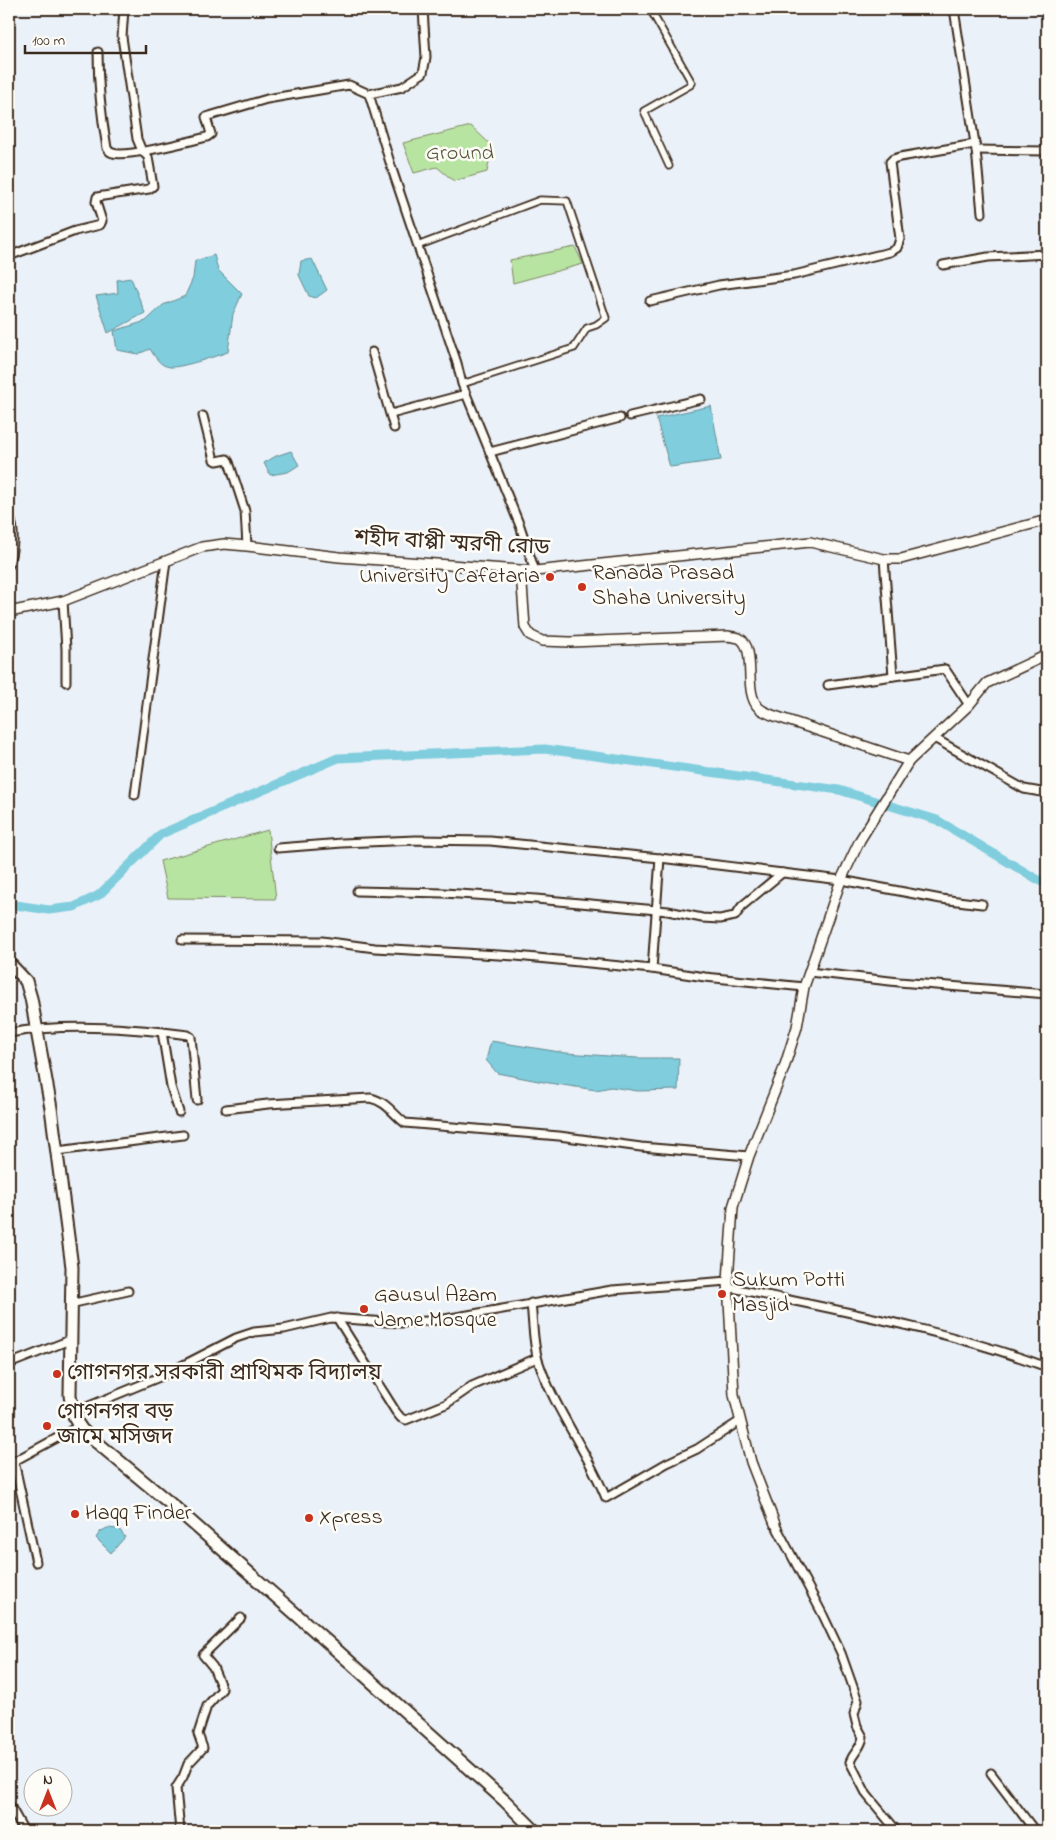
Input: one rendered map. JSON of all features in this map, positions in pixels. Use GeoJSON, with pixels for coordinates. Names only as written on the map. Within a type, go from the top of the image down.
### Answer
{"type":"FeatureCollection","features":[{"type":"Feature","properties":{"kind":"main road"},"geometry":{"type":"LineString","coordinates":[[9,963],[26,981],[31,998],[57,1151],[72,1267],[70,1340],[72,1413],[75,1421],[316,1632],[535,1831]]}},
{"type":"Feature","properties":{"kind":"street"},"geometry":{"type":"LineString","coordinates":[[9,256],[75,231],[100,225],[102,221],[96,202],[97,197],[152,188],[154,183],[148,157],[142,151],[137,139],[122,37],[124,9]]}},
{"type":"Feature","properties":{"kind":"street"},"geometry":{"type":"LineString","coordinates":[[98,52],[99,99],[107,148],[115,154],[142,151],[207,137],[211,134],[206,117],[253,103],[349,85],[369,94],[402,87],[423,73],[426,57],[423,9]]}},
{"type":"Feature","properties":{"kind":"street"},"geometry":{"type":"LineString","coordinates":[[650,9],[692,83],[644,111],[669,166]]}},
{"type":"Feature","properties":{"kind":"street"},"geometry":{"type":"LineString","coordinates":[[954,9],[976,147],[982,213]]}},
{"type":"Feature","properties":{"kind":"street"},"geometry":{"type":"LineString","coordinates":[[369,94],[443,326],[457,362],[462,384],[520,526],[535,571]]}},
{"type":"Feature","properties":{"kind":"street"},"geometry":{"type":"LineString","coordinates":[[650,301],[719,285],[794,275],[890,252],[897,248],[900,239],[890,162],[893,159],[976,147],[1047,151]]}},
{"type":"Feature","properties":{"kind":"street"},"geometry":{"type":"LineString","coordinates":[[417,246],[540,200],[567,201],[606,318],[596,326],[587,328],[574,348],[462,384]]}},
{"type":"Feature","properties":{"kind":"street"},"geometry":{"type":"LineString","coordinates":[[943,265],[988,257],[1047,254]]}},
{"type":"Feature","properties":{"kind":"street"},"geometry":{"type":"LineString","coordinates":[[372,352],[394,428]]}},
{"type":"Feature","properties":{"kind":"street"},"geometry":{"type":"LineString","coordinates":[[391,414],[466,394]]}},
{"type":"Feature","properties":{"kind":"street"},"geometry":{"type":"LineString","coordinates":[[630,416],[701,399]]}},
{"type":"Feature","properties":{"kind":"street"},"geometry":{"type":"LineString","coordinates":[[203,416],[214,460],[227,459],[229,462],[247,519],[247,546]]}},
{"type":"Feature","properties":{"kind":"street"},"geometry":{"type":"LineString","coordinates":[[490,452],[620,418]]}},
{"type":"Feature","properties":{"kind":"street"},"geometry":{"type":"LineString","coordinates":[[9,515],[14,537],[9,565]]}},
{"type":"Feature","properties":{"kind":"street","name":"শহীদ বাপ্পী স্মরণী রোড"},"geometry":{"type":"LineString","coordinates":[[9,612],[63,601],[202,547],[224,544],[339,557],[535,571],[810,542],[884,559],[901,558],[1047,520]]}},
{"type":"Feature","properties":{"kind":"street"},"geometry":{"type":"LineString","coordinates":[[884,559],[893,676]]}},
{"type":"Feature","properties":{"kind":"street"},"geometry":{"type":"LineString","coordinates":[[135,795],[166,561]]}},
{"type":"Feature","properties":{"kind":"street"},"geometry":{"type":"LineString","coordinates":[[521,571],[525,628],[530,635],[542,641],[570,642],[728,636],[739,638],[745,643],[748,654],[750,691],[753,700],[759,708],[772,715],[909,761]]}},
{"type":"Feature","properties":{"kind":"street"},"geometry":{"type":"LineString","coordinates":[[63,601],[66,682]]}},
{"type":"Feature","properties":{"kind":"street"},"geometry":{"type":"LineString","coordinates":[[897,1831],[867,1795],[850,1762],[852,1755],[862,1746],[863,1737],[856,1726],[854,1714],[858,1701],[834,1637],[775,1524],[751,1462],[740,1421],[734,1395],[728,1284],[733,1207],[749,1156],[789,1052],[797,1027],[804,987],[809,972],[841,880],[860,840],[909,761],[969,705],[987,683],[1047,655]]}},
{"type":"Feature","properties":{"kind":"street"},"geometry":{"type":"LineString","coordinates":[[828,684],[945,669],[969,705]]}},
{"type":"Feature","properties":{"kind":"street"},"geometry":{"type":"LineString","coordinates":[[934,738],[1024,789],[1047,793]]}},
{"type":"Feature","properties":{"kind":"street"},"geometry":{"type":"LineString","coordinates":[[278,848],[416,840],[481,841],[660,858],[841,880],[942,899],[982,904]]}},
{"type":"Feature","properties":{"kind":"street"},"geometry":{"type":"LineString","coordinates":[[652,969],[660,858]]}},
{"type":"Feature","properties":{"kind":"street"},"geometry":{"type":"LineString","coordinates":[[357,891],[444,893],[536,899],[668,911],[720,919],[735,916],[742,906],[782,873]]}},
{"type":"Feature","properties":{"kind":"street"},"geometry":{"type":"LineString","coordinates":[[182,940],[322,941],[375,948],[516,956],[652,969],[705,977],[804,987]]}},
{"type":"Feature","properties":{"kind":"street"},"geometry":{"type":"LineString","coordinates":[[809,972],[899,982],[1047,994]]}},
{"type":"Feature","properties":{"kind":"street"},"geometry":{"type":"LineString","coordinates":[[9,1033],[36,1028],[91,1028],[188,1035],[191,1038],[197,1100]]}},
{"type":"Feature","properties":{"kind":"street"},"geometry":{"type":"LineString","coordinates":[[162,1032],[171,1087],[179,1112]]}},
{"type":"Feature","properties":{"kind":"street"},"geometry":{"type":"LineString","coordinates":[[226,1109],[268,1104],[370,1098],[379,1100],[386,1105],[396,1117],[405,1123],[559,1136],[641,1147],[749,1156]]}},
{"type":"Feature","properties":{"kind":"street"},"geometry":{"type":"LineString","coordinates":[[57,1151],[183,1135]]}},
{"type":"Feature","properties":{"kind":"street"},"geometry":{"type":"LineString","coordinates":[[72,1413],[162,1376],[236,1338],[254,1332],[284,1329],[337,1318],[400,1323],[439,1320],[612,1290],[728,1284],[911,1326],[1019,1356],[1047,1367]]}},
{"type":"Feature","properties":{"kind":"street"},"geometry":{"type":"LineString","coordinates":[[70,1304],[128,1291]]}},
{"type":"Feature","properties":{"kind":"street"},"geometry":{"type":"LineString","coordinates":[[531,1303],[537,1358],[547,1384],[578,1439],[606,1498],[697,1449],[740,1421]]}},
{"type":"Feature","properties":{"kind":"street"},"geometry":{"type":"LineString","coordinates":[[337,1318],[396,1412],[401,1418],[406,1420],[446,1404],[472,1386],[537,1358]]}},
{"type":"Feature","properties":{"kind":"street"},"geometry":{"type":"LineString","coordinates":[[9,1364],[70,1340]]}},
{"type":"Feature","properties":{"kind":"street"},"geometry":{"type":"LineString","coordinates":[[36,1562],[11,1463],[79,1426]]}},
{"type":"Feature","properties":{"kind":"street"},"geometry":{"type":"LineString","coordinates":[[180,1831],[176,1788],[183,1778],[188,1764],[203,1748],[198,1734],[207,1706],[222,1689],[213,1667],[203,1655],[241,1618]]}},
{"type":"Feature","properties":{"kind":"street"},"geometry":{"type":"LineString","coordinates":[[991,1773],[1036,1831]]}},
{"type":"Feature","properties":{"kind":"street"},"geometry":{"type":"LineString","coordinates":[[9,1804],[24,1831]]}},
{"type":"Feature","properties":{"kind":"green space","name":"Ground"},"geometry":{"type":"Polygon","coordinates":[[[471,126],[492,146],[487,172],[454,181],[437,167],[414,173],[403,143],[471,126]]]}},
{"type":"Feature","properties":{"kind":"green space"},"geometry":{"type":"Polygon","coordinates":[[[575,247],[583,264],[513,283],[510,260],[575,247]]]}},
{"type":"Feature","properties":{"kind":"green space"},"geometry":{"type":"Polygon","coordinates":[[[268,830],[276,899],[168,898],[160,861],[268,830]]]}},
{"type":"Feature","properties":{"kind":"water"},"geometry":{"type":"Polygon","coordinates":[[[214,255],[218,270],[242,294],[233,314],[228,352],[190,364],[170,367],[161,363],[150,349],[138,354],[117,350],[114,331],[146,321],[163,305],[185,296],[193,278],[195,261],[214,255]]]}},
{"type":"Feature","properties":{"kind":"water"},"geometry":{"type":"Polygon","coordinates":[[[312,259],[327,290],[316,298],[309,296],[299,275],[301,261],[312,259]]]}},
{"type":"Feature","properties":{"kind":"water"},"geometry":{"type":"Polygon","coordinates":[[[131,278],[145,313],[108,333],[96,296],[118,293],[117,280],[131,278]]]}},
{"type":"Feature","properties":{"kind":"water"},"geometry":{"type":"Polygon","coordinates":[[[711,406],[721,460],[670,467],[656,418],[711,406]]]}},
{"type":"Feature","properties":{"kind":"water"},"geometry":{"type":"Polygon","coordinates":[[[291,451],[299,465],[288,472],[270,475],[264,463],[276,456],[291,451]]]}},
{"type":"Feature","properties":{"kind":"water"},"geometry":{"type":"Polygon","coordinates":[[[491,1041],[566,1053],[637,1058],[679,1058],[678,1090],[638,1091],[611,1087],[596,1090],[497,1073],[486,1060],[491,1041]]]}},
{"type":"Feature","properties":{"kind":"water"},"geometry":{"type":"Polygon","coordinates":[[[107,1528],[119,1529],[125,1537],[111,1553],[96,1538],[100,1532],[107,1528]]]}},
{"type":"Feature","properties":{"kind":"waterway"},"geometry":{"type":"LineString","coordinates":[[9,904],[49,910],[74,907],[99,895],[161,834],[338,758],[545,749],[839,790],[937,820],[1047,885]]}},
{"type":"Feature","properties":{"kind":"place","name":"University Cafetaria"},"geometry":{"type":"Point","coordinates":[550,577]}},
{"type":"Feature","properties":{"kind":"place","name":"Ranada Prasad Shaha University"},"geometry":{"type":"Point","coordinates":[582,587]}},
{"type":"Feature","properties":{"kind":"place","name":"Sukum Potti Masjid"},"geometry":{"type":"Point","coordinates":[722,1294]}},
{"type":"Feature","properties":{"kind":"place","name":"Gausul Azam Jame Mosque"},"geometry":{"type":"Point","coordinates":[364,1309]}},
{"type":"Feature","properties":{"kind":"place","name":"গোগনগর সরকারী প্রাথিমক বিদ্যালয়"},"geometry":{"type":"Point","coordinates":[57,1374]}},
{"type":"Feature","properties":{"kind":"place","name":"গোগনগর বড় জামে মসিজদ"},"geometry":{"type":"Point","coordinates":[47,1426]}},
{"type":"Feature","properties":{"kind":"place","name":"Haqq Finder"},"geometry":{"type":"Point","coordinates":[75,1514]}},
{"type":"Feature","properties":{"kind":"place","name":"Xpress"},"geometry":{"type":"Point","coordinates":[309,1518]}}]}
